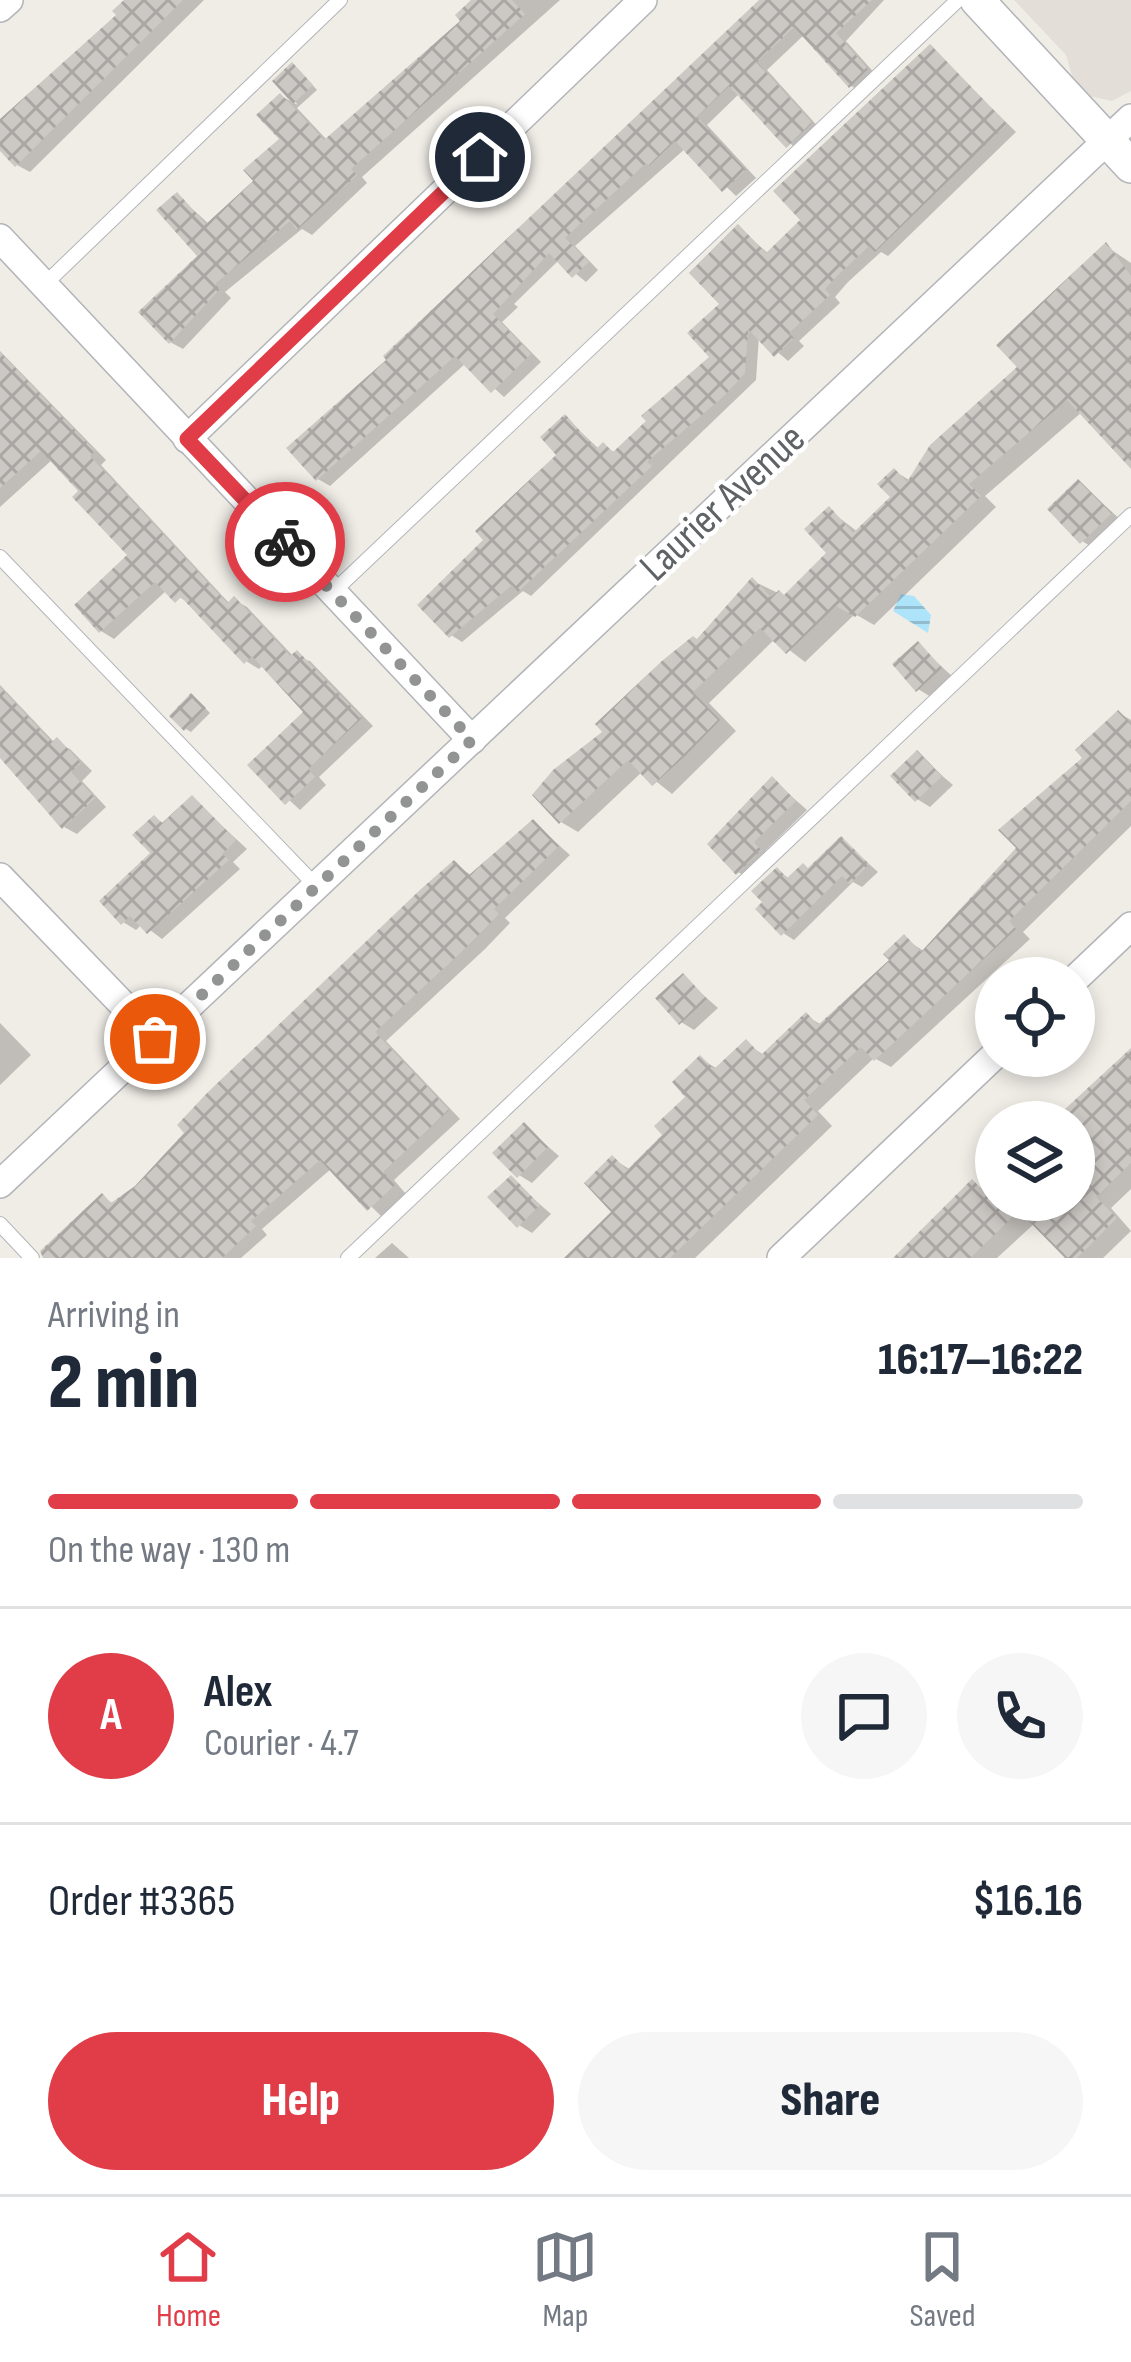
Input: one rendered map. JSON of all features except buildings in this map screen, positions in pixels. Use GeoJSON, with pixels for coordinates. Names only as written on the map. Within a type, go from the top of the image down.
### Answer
{"type":"FeatureCollection","features":[{"type":"Feature","properties":{"kind":"street"},"geometry":{"type":"LineString","coordinates":[[0,8],[9,0]]}},
{"type":"Feature","properties":{"kind":"street"},"geometry":{"type":"LineString","coordinates":[[187,439],[643,0]]}},
{"type":"Feature","properties":{"kind":"street"},"geometry":{"type":"LineString","coordinates":[[977,0],[1119,129],[1131,166]]}},
{"type":"Feature","properties":{"kind":"street","name":"Laurier Avenue"},"geometry":{"type":"LineString","coordinates":[[0,1184],[1119,129]]}},
{"type":"Feature","properties":{"kind":"street"},"geometry":{"type":"LineString","coordinates":[[0,238],[472,740]]}},
{"type":"Feature","properties":{"kind":"street"},"geometry":{"type":"LineString","coordinates":[[0,877],[155,1039]]}},
{"type":"Feature","properties":{"kind":"street"},"geometry":{"type":"LineString","coordinates":[[1095,960],[1131,926]]}},
{"type":"Feature","properties":{"kind":"street"},"geometry":{"type":"LineString","coordinates":[[781,1258],[975,1074]]}},
{"type":"Feature","properties":{"kind":"lane"},"geometry":{"type":"LineString","coordinates":[[44,285],[340,0]]}},
{"type":"Feature","properties":{"kind":"lane"},"geometry":{"type":"LineString","coordinates":[[333,592],[958,0]]}},
{"type":"Feature","properties":{"kind":"lane"},"geometry":{"type":"LineString","coordinates":[[348,1258],[1131,515]]}},
{"type":"Feature","properties":{"kind":"lane"},"geometry":{"type":"LineString","coordinates":[[0,556],[316,886]]}},
{"type":"Feature","properties":{"kind":"lane"},"geometry":{"type":"LineString","coordinates":[[0,1224],[32,1258]]}},
{"type":"Feature","properties":{"kind":"shaded area"},"geometry":{"type":"Polygon","coordinates":[[[1014,0],[1131,0],[1131,91],[1112,101],[1089,96],[1073,79],[1066,55],[1014,0]]]}},
{"type":"Feature","properties":{"kind":"water"},"geometry":{"type":"Polygon","coordinates":[[[901,594],[914,596],[931,615],[928,633],[893,611],[901,594]]]}},
{"type":"Feature","properties":{"kind":"way so far"},"geometry":{"type":"LineString","coordinates":[[155,1039],[472,740],[285,542]]}},
{"type":"Feature","properties":{"kind":"route"},"geometry":{"type":"LineString","coordinates":[[285,542],[187,439],[480,157]]}}]}
